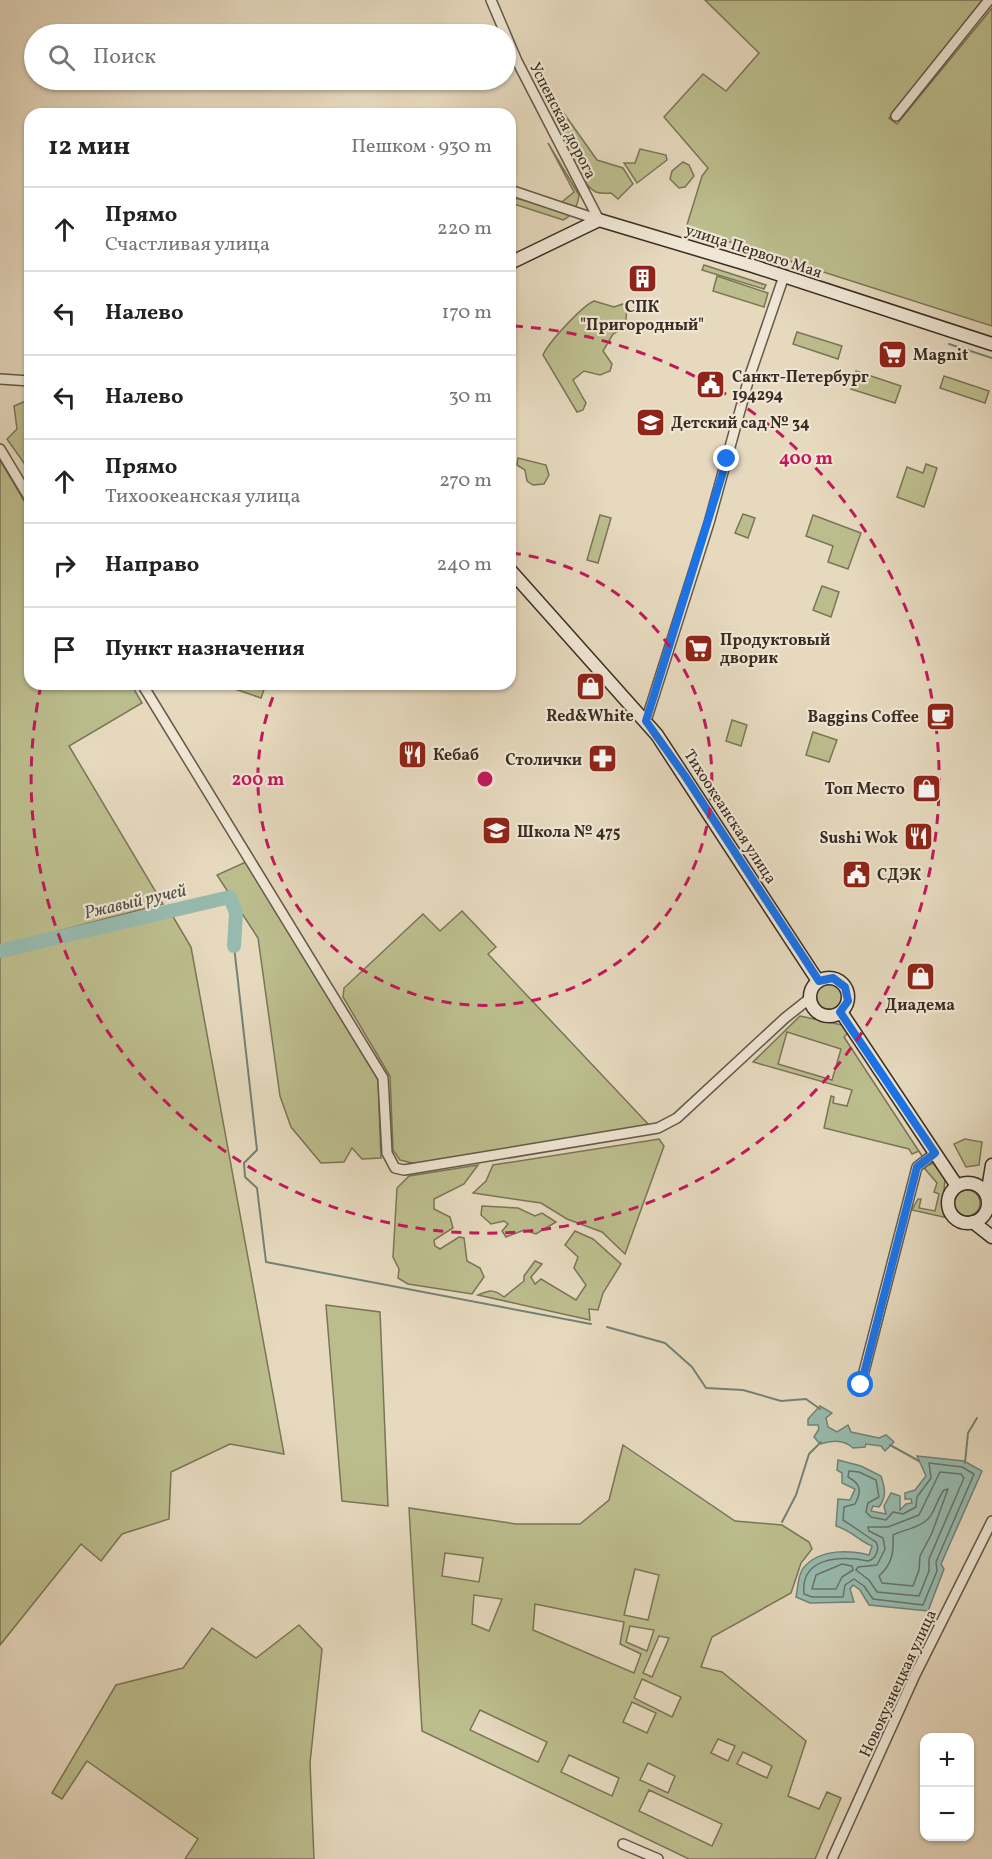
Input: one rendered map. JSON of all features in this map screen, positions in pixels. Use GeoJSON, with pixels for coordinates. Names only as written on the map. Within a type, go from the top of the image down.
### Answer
{"type":"FeatureCollection","features":[{"type":"Feature","properties":{"kind":"street","name":"Успенская дорога"},"geometry":{"type":"LineString","coordinates":[[490,0],[501,24]]}},
{"type":"Feature","properties":{"kind":"street"},"geometry":{"type":"LineString","coordinates":[[896,116],[989,0]]}},
{"type":"Feature","properties":{"kind":"street","name":"Успенская дорога"},"geometry":{"type":"LineString","coordinates":[[516,59],[599,220]]}},
{"type":"Feature","properties":{"kind":"street"},"geometry":{"type":"LineString","coordinates":[[516,192],[599,220]]}},
{"type":"Feature","properties":{"kind":"street"},"geometry":{"type":"LineString","coordinates":[[516,260],[599,220]]}},
{"type":"Feature","properties":{"kind":"street","name":"улица Первого Мая"},"geometry":{"type":"LineString","coordinates":[[599,220],[784,276],[992,344]]}},
{"type":"Feature","properties":{"kind":"street"},"geometry":{"type":"LineString","coordinates":[[646,721],[709,523],[749,378],[784,276]]}},
{"type":"Feature","properties":{"kind":"street"},"geometry":{"type":"LineString","coordinates":[[0,379],[24,381]]}},
{"type":"Feature","properties":{"kind":"street"},"geometry":{"type":"LineString","coordinates":[[0,449],[24,489]]}},
{"type":"Feature","properties":{"kind":"street","name":"Тихоокеанская улица"},"geometry":{"type":"LineString","coordinates":[[516,577],[646,721],[685,776],[819,981]]}},
{"type":"Feature","properties":{"kind":"street"},"geometry":{"type":"LineString","coordinates":[[146,690],[383,1078],[387,1153],[395,1168],[405,1170],[658,1128],[677,1118],[784,1018],[809,999],[811,989],[819,981],[833,978],[845,987],[848,1001],[840,1012],[833,1016],[819,1014],[809,999]]}},
{"type":"Feature","properties":{"kind":"street"},"geometry":{"type":"LineString","coordinates":[[840,1012],[957,1186]]}},
{"type":"Feature","properties":{"kind":"street"},"geometry":{"type":"LineString","coordinates":[[859,1391],[917,1167],[935,1153]]}},
{"type":"Feature","properties":{"kind":"street"},"geometry":{"type":"LineString","coordinates":[[973,1222],[983,1216],[992,1166]]}},
{"type":"Feature","properties":{"kind":"street"},"geometry":{"type":"LineString","coordinates":[[992,1166],[984,1178],[957,1186],[949,1196],[949,1210],[959,1221],[973,1222],[992,1237]]}},
{"type":"Feature","properties":{"kind":"street"},"geometry":{"type":"LineString","coordinates":[[970,1183],[982,1189],[992,1222]]}},
{"type":"Feature","properties":{"kind":"street","name":"Новокузнецкая улица"},"geometry":{"type":"LineString","coordinates":[[832,1859],[915,1675],[992,1521]]}},
{"type":"Feature","properties":{"kind":"street"},"geometry":{"type":"LineString","coordinates":[[623,1844],[658,1859]]}},
{"type":"Feature","properties":{"kind":"green space"},"geometry":{"type":"Polygon","coordinates":[[[705,0],[985,0],[889,118],[897,124],[992,8],[992,326],[686,228],[702,176],[708,168],[664,117],[703,74],[726,91],[759,53],[705,0]]]}},
{"type":"Feature","properties":{"kind":"green space"},"geometry":{"type":"Polygon","coordinates":[[[563,112],[597,160],[623,168],[633,184],[618,199],[611,193],[596,192],[589,187],[576,170],[551,118],[563,112]]]}},
{"type":"Feature","properties":{"kind":"green space"},"geometry":{"type":"Polygon","coordinates":[[[548,143],[579,195],[574,210],[563,220],[516,205],[516,198],[553,209],[574,192],[548,143]]]}},
{"type":"Feature","properties":{"kind":"green space"},"geometry":{"type":"Polygon","coordinates":[[[640,149],[666,155],[667,160],[637,183],[624,163],[635,163],[640,149]]]}},
{"type":"Feature","properties":{"kind":"green space"},"geometry":{"type":"Polygon","coordinates":[[[683,162],[689,165],[694,176],[685,187],[679,188],[670,179],[672,171],[683,162]]]}},
{"type":"Feature","properties":{"kind":"green space"},"geometry":{"type":"Polygon","coordinates":[[[704,265],[766,285],[764,289],[702,270],[704,265]]]}},
{"type":"Feature","properties":{"kind":"green space"},"geometry":{"type":"Polygon","coordinates":[[[717,276],[768,293],[764,307],[713,291],[717,276]]]}},
{"type":"Feature","properties":{"kind":"green space"},"geometry":{"type":"Polygon","coordinates":[[[594,301],[614,307],[623,304],[627,309],[625,327],[613,334],[603,351],[612,364],[610,371],[600,375],[584,371],[573,380],[586,403],[583,410],[577,412],[543,355],[566,325],[594,301]]]}},
{"type":"Feature","properties":{"kind":"green space"},"geometry":{"type":"Polygon","coordinates":[[[797,332],[842,346],[838,359],[793,344],[797,332]]]}},
{"type":"Feature","properties":{"kind":"green space"},"geometry":{"type":"Polygon","coordinates":[[[856,371],[901,386],[895,403],[851,389],[856,371]]]}},
{"type":"Feature","properties":{"kind":"green space"},"geometry":{"type":"Polygon","coordinates":[[[944,376],[989,391],[985,403],[940,388],[944,376]]]}},
{"type":"Feature","properties":{"kind":"green space"},"geometry":{"type":"Polygon","coordinates":[[[24,402],[24,463],[7,439],[17,429],[14,406],[24,402]]]}},
{"type":"Feature","properties":{"kind":"green space"},"geometry":{"type":"Polygon","coordinates":[[[518,458],[546,465],[549,475],[544,484],[533,485],[527,481],[525,470],[517,465],[518,458]]]}},
{"type":"Feature","properties":{"kind":"green space"},"geometry":{"type":"Polygon","coordinates":[[[0,460],[24,501],[24,690],[134,690],[142,703],[69,746],[163,904],[0,946],[0,460]]]}},
{"type":"Feature","properties":{"kind":"green space"},"geometry":{"type":"Polygon","coordinates":[[[926,464],[937,468],[924,507],[897,497],[907,467],[923,473],[926,464]]]}},
{"type":"Feature","properties":{"kind":"green space"},"geometry":{"type":"Polygon","coordinates":[[[743,514],[755,518],[748,538],[735,533],[743,514]]]}},
{"type":"Feature","properties":{"kind":"green space"},"geometry":{"type":"Polygon","coordinates":[[[600,515],[611,518],[598,563],[587,560],[600,515]]]}},
{"type":"Feature","properties":{"kind":"green space"},"geometry":{"type":"Polygon","coordinates":[[[813,515],[861,533],[848,569],[828,562],[833,546],[806,536],[813,515]]]}},
{"type":"Feature","properties":{"kind":"green space"},"geometry":{"type":"Polygon","coordinates":[[[822,586],[839,592],[831,617],[813,610],[822,586]]]}},
{"type":"Feature","properties":{"kind":"green space"},"geometry":{"type":"Polygon","coordinates":[[[238,690],[264,690],[261,698],[238,690]]]}},
{"type":"Feature","properties":{"kind":"green space"},"geometry":{"type":"Polygon","coordinates":[[[732,720],[747,725],[741,746],[726,741],[732,720]]]}},
{"type":"Feature","properties":{"kind":"green space"},"geometry":{"type":"Polygon","coordinates":[[[813,732],[837,740],[829,762],[806,755],[813,732]]]}},
{"type":"Feature","properties":{"kind":"green space"},"geometry":{"type":"Polygon","coordinates":[[[246,862],[378,1080],[381,1158],[362,1159],[352,1148],[344,1162],[321,1163],[291,1127],[280,1096],[258,938],[217,875],[246,862]]]}},
{"type":"Feature","properties":{"kind":"green space"},"geometry":{"type":"Polygon","coordinates":[[[462,911],[496,947],[488,954],[649,1125],[416,1164],[400,1160],[393,1150],[390,1076],[343,997],[344,988],[423,914],[440,931],[462,911]]]}},
{"type":"Feature","properties":{"kind":"green space"},"geometry":{"type":"Polygon","coordinates":[[[172,915],[191,947],[284,1454],[230,1444],[171,1472],[169,1519],[122,1534],[101,1561],[81,1544],[0,1645],[0,957],[172,915]]]}},
{"type":"Feature","properties":{"kind":"green space"},"geometry":{"type":"Polygon","coordinates":[[[829,983],[838,987],[842,996],[838,1005],[829,1009],[820,1005],[816,996],[820,987],[829,983]]]}},
{"type":"Feature","properties":{"kind":"green space"},"geometry":{"type":"Polygon","coordinates":[[[800,1016],[842,1025],[848,1033],[844,1037],[919,1151],[912,1154],[909,1149],[824,1128],[831,1096],[834,1097],[833,1103],[847,1106],[852,1090],[753,1062],[800,1016]],[[787,1032],[778,1064],[832,1080],[841,1049],[787,1032]]]}},
{"type":"Feature","properties":{"kind":"green space"},"geometry":{"type":"Polygon","coordinates":[[[659,1139],[664,1146],[625,1254],[602,1232],[567,1219],[541,1203],[473,1193],[486,1181],[493,1165],[659,1139]]]}},
{"type":"Feature","properties":{"kind":"green space"},"geometry":{"type":"Polygon","coordinates":[[[965,1139],[982,1142],[979,1165],[966,1167],[954,1144],[965,1139]]]}},
{"type":"Feature","properties":{"kind":"green space"},"geometry":{"type":"Polygon","coordinates":[[[927,1163],[929,1165],[933,1163],[945,1178],[943,1204],[948,1218],[912,1210],[918,1199],[921,1199],[919,1208],[935,1211],[939,1194],[934,1192],[937,1183],[925,1169],[927,1163]]]}},
{"type":"Feature","properties":{"kind":"green space"},"geometry":{"type":"Polygon","coordinates":[[[478,1165],[464,1184],[434,1199],[434,1209],[450,1217],[453,1228],[434,1240],[435,1246],[440,1249],[459,1237],[464,1238],[467,1261],[480,1268],[484,1277],[472,1294],[408,1284],[398,1278],[399,1269],[393,1257],[397,1188],[409,1176],[478,1165]]]}},
{"type":"Feature","properties":{"kind":"green space"},"geometry":{"type":"Polygon","coordinates":[[[967,1190],[976,1194],[980,1203],[976,1212],[967,1216],[958,1212],[954,1203],[958,1194],[967,1190]]]}},
{"type":"Feature","properties":{"kind":"green space"},"geometry":{"type":"Polygon","coordinates":[[[482,1206],[518,1208],[535,1216],[542,1213],[556,1222],[536,1234],[524,1230],[506,1237],[502,1231],[508,1224],[504,1221],[491,1224],[481,1215],[482,1206]]]}},
{"type":"Feature","properties":{"kind":"green space"},"geometry":{"type":"Polygon","coordinates":[[[575,1231],[593,1239],[621,1264],[603,1293],[598,1310],[589,1309],[590,1320],[478,1295],[492,1291],[504,1297],[524,1281],[524,1276],[535,1261],[542,1264],[531,1277],[535,1284],[541,1279],[576,1300],[586,1285],[574,1268],[578,1257],[565,1245],[575,1231]]]}},
{"type":"Feature","properties":{"kind":"green space"},"geometry":{"type":"Polygon","coordinates":[[[326,1305],[380,1312],[388,1506],[342,1501],[326,1305]]]}},
{"type":"Feature","properties":{"kind":"green space"},"geometry":{"type":"Polygon","coordinates":[[[623,1445],[735,1521],[782,1525],[809,1542],[812,1549],[801,1563],[791,1593],[712,1637],[701,1667],[722,1672],[806,1741],[788,1796],[819,1809],[827,1792],[841,1798],[815,1859],[689,1859],[422,1731],[409,1508],[516,1524],[580,1524],[609,1500],[623,1445]],[[445,1553],[442,1576],[479,1582],[483,1558],[445,1553]],[[635,1569],[624,1615],[648,1620],[659,1575],[635,1569]],[[474,1595],[472,1624],[489,1631],[502,1599],[474,1595]],[[535,1604],[533,1630],[634,1673],[641,1654],[620,1644],[624,1622],[535,1604]],[[630,1626],[626,1642],[647,1651],[654,1630],[630,1626]],[[659,1636],[643,1673],[652,1677],[669,1638],[659,1636]],[[642,1679],[634,1698],[672,1717],[681,1697],[642,1679]],[[632,1702],[623,1722],[647,1733],[656,1713],[632,1702]],[[480,1710],[470,1730],[538,1762],[547,1742],[480,1710]],[[718,1739],[711,1753],[728,1761],[735,1746],[718,1739]],[[743,1752],[737,1764],[767,1778],[772,1766],[743,1752]],[[569,1755],[561,1772],[612,1796],[619,1778],[569,1755]],[[648,1763],[640,1780],[668,1793],[675,1776],[648,1763]],[[649,1790],[639,1811],[712,1846],[722,1824],[649,1790]]]}},
{"type":"Feature","properties":{"kind":"green space"},"geometry":{"type":"Polygon","coordinates":[[[299,1625],[322,1649],[310,1763],[314,1859],[185,1859],[198,1839],[87,1761],[62,1799],[52,1793],[116,1685],[183,1668],[212,1628],[256,1658],[299,1625]]]}},
{"type":"Feature","properties":{"kind":"water"},"geometry":{"type":"Polygon","coordinates":[[[820,1406],[832,1413],[826,1418],[828,1427],[837,1432],[848,1425],[851,1432],[879,1438],[886,1435],[894,1442],[885,1451],[881,1446],[866,1444],[865,1447],[853,1448],[838,1441],[820,1444],[814,1437],[819,1429],[818,1425],[808,1425],[808,1419],[820,1406]]]}},
{"type":"Feature","properties":{"kind":"water"},"geometry":{"type":"Polygon","coordinates":[[[917,1456],[964,1461],[982,1471],[941,1564],[944,1569],[928,1611],[869,1605],[860,1590],[853,1585],[850,1589],[854,1602],[810,1603],[796,1597],[801,1572],[812,1560],[836,1552],[869,1555],[872,1546],[836,1526],[838,1499],[850,1500],[855,1489],[842,1483],[842,1473],[837,1470],[838,1460],[861,1466],[881,1476],[884,1496],[879,1507],[873,1506],[871,1511],[886,1514],[884,1506],[891,1493],[900,1496],[900,1510],[906,1504],[912,1503],[911,1499],[905,1499],[905,1493],[915,1490],[926,1476],[917,1456]]]}},
{"type":"Feature","properties":{"kind":"waterway"},"geometry":{"type":"LineString","coordinates":[[949,344],[992,358]]}},
{"type":"Feature","properties":{"kind":"waterway","name":"Ржавый ручей"},"geometry":{"type":"LineString","coordinates":[[0,951],[230,897],[236,913],[234,946]]}},
{"type":"Feature","properties":{"kind":"waterway"},"geometry":{"type":"LineString","coordinates":[[234,946],[257,1150],[244,1163],[245,1177],[257,1188],[266,1262],[591,1324]]}},
{"type":"Feature","properties":{"kind":"waterway"},"geometry":{"type":"LineString","coordinates":[[607,1327],[665,1343],[692,1367],[706,1388],[743,1390],[781,1401],[806,1399],[820,1409]]}},
{"type":"Feature","properties":{"kind":"waterway"},"geometry":{"type":"LineString","coordinates":[[965,1463],[968,1433],[977,1418]]}},
{"type":"Feature","properties":{"kind":"waterway"},"geometry":{"type":"LineString","coordinates":[[782,1522],[796,1495],[809,1454],[821,1442]]}},
{"type":"Feature","properties":{"kind":"waterway"},"geometry":{"type":"LineString","coordinates":[[890,1445],[919,1461]]}},
{"type":"Feature","properties":{"kind":"place","name":"СПК \"Пригородный\""},"geometry":{"type":"Point","coordinates":[642,278]}},
{"type":"Feature","properties":{"kind":"place","name":"Magnit"},"geometry":{"type":"Point","coordinates":[892,354]}},
{"type":"Feature","properties":{"kind":"place","name":"Санкт-Петербург 194294"},"geometry":{"type":"Point","coordinates":[711,385]}},
{"type":"Feature","properties":{"kind":"place","name":"Детский сад № 34"},"geometry":{"type":"Point","coordinates":[650,422]}},
{"type":"Feature","properties":{"kind":"place","name":"Продуктовый дворик"},"geometry":{"type":"Point","coordinates":[699,648]}},
{"type":"Feature","properties":{"kind":"place","name":"Red&White"},"geometry":{"type":"Point","coordinates":[590,687]}},
{"type":"Feature","properties":{"kind":"place","name":"Baggins Coffee"},"geometry":{"type":"Point","coordinates":[940,716]}},
{"type":"Feature","properties":{"kind":"place","name":"Кебаб"},"geometry":{"type":"Point","coordinates":[412,754]}},
{"type":"Feature","properties":{"kind":"place","name":"Столички"},"geometry":{"type":"Point","coordinates":[603,759]}},
{"type":"Feature","properties":{"kind":"place","name":"Топ Место"},"geometry":{"type":"Point","coordinates":[926,788]}},
{"type":"Feature","properties":{"kind":"place","name":"Школа № 475"},"geometry":{"type":"Point","coordinates":[496,831]}},
{"type":"Feature","properties":{"kind":"place","name":"Sushi Wok"},"geometry":{"type":"Point","coordinates":[919,837]}},
{"type":"Feature","properties":{"kind":"place","name":"СДЭК"},"geometry":{"type":"Point","coordinates":[856,874]}},
{"type":"Feature","properties":{"kind":"place","name":"Диадема"},"geometry":{"type":"Point","coordinates":[920,976]}},
{"type":"Feature","properties":{"kind":"route"},"geometry":{"type":"LineString","coordinates":[[727,459],[646,721],[685,776],[819,981],[833,978],[845,987],[848,1001],[840,1012],[935,1153],[917,1167],[861,1385]]}}]}
